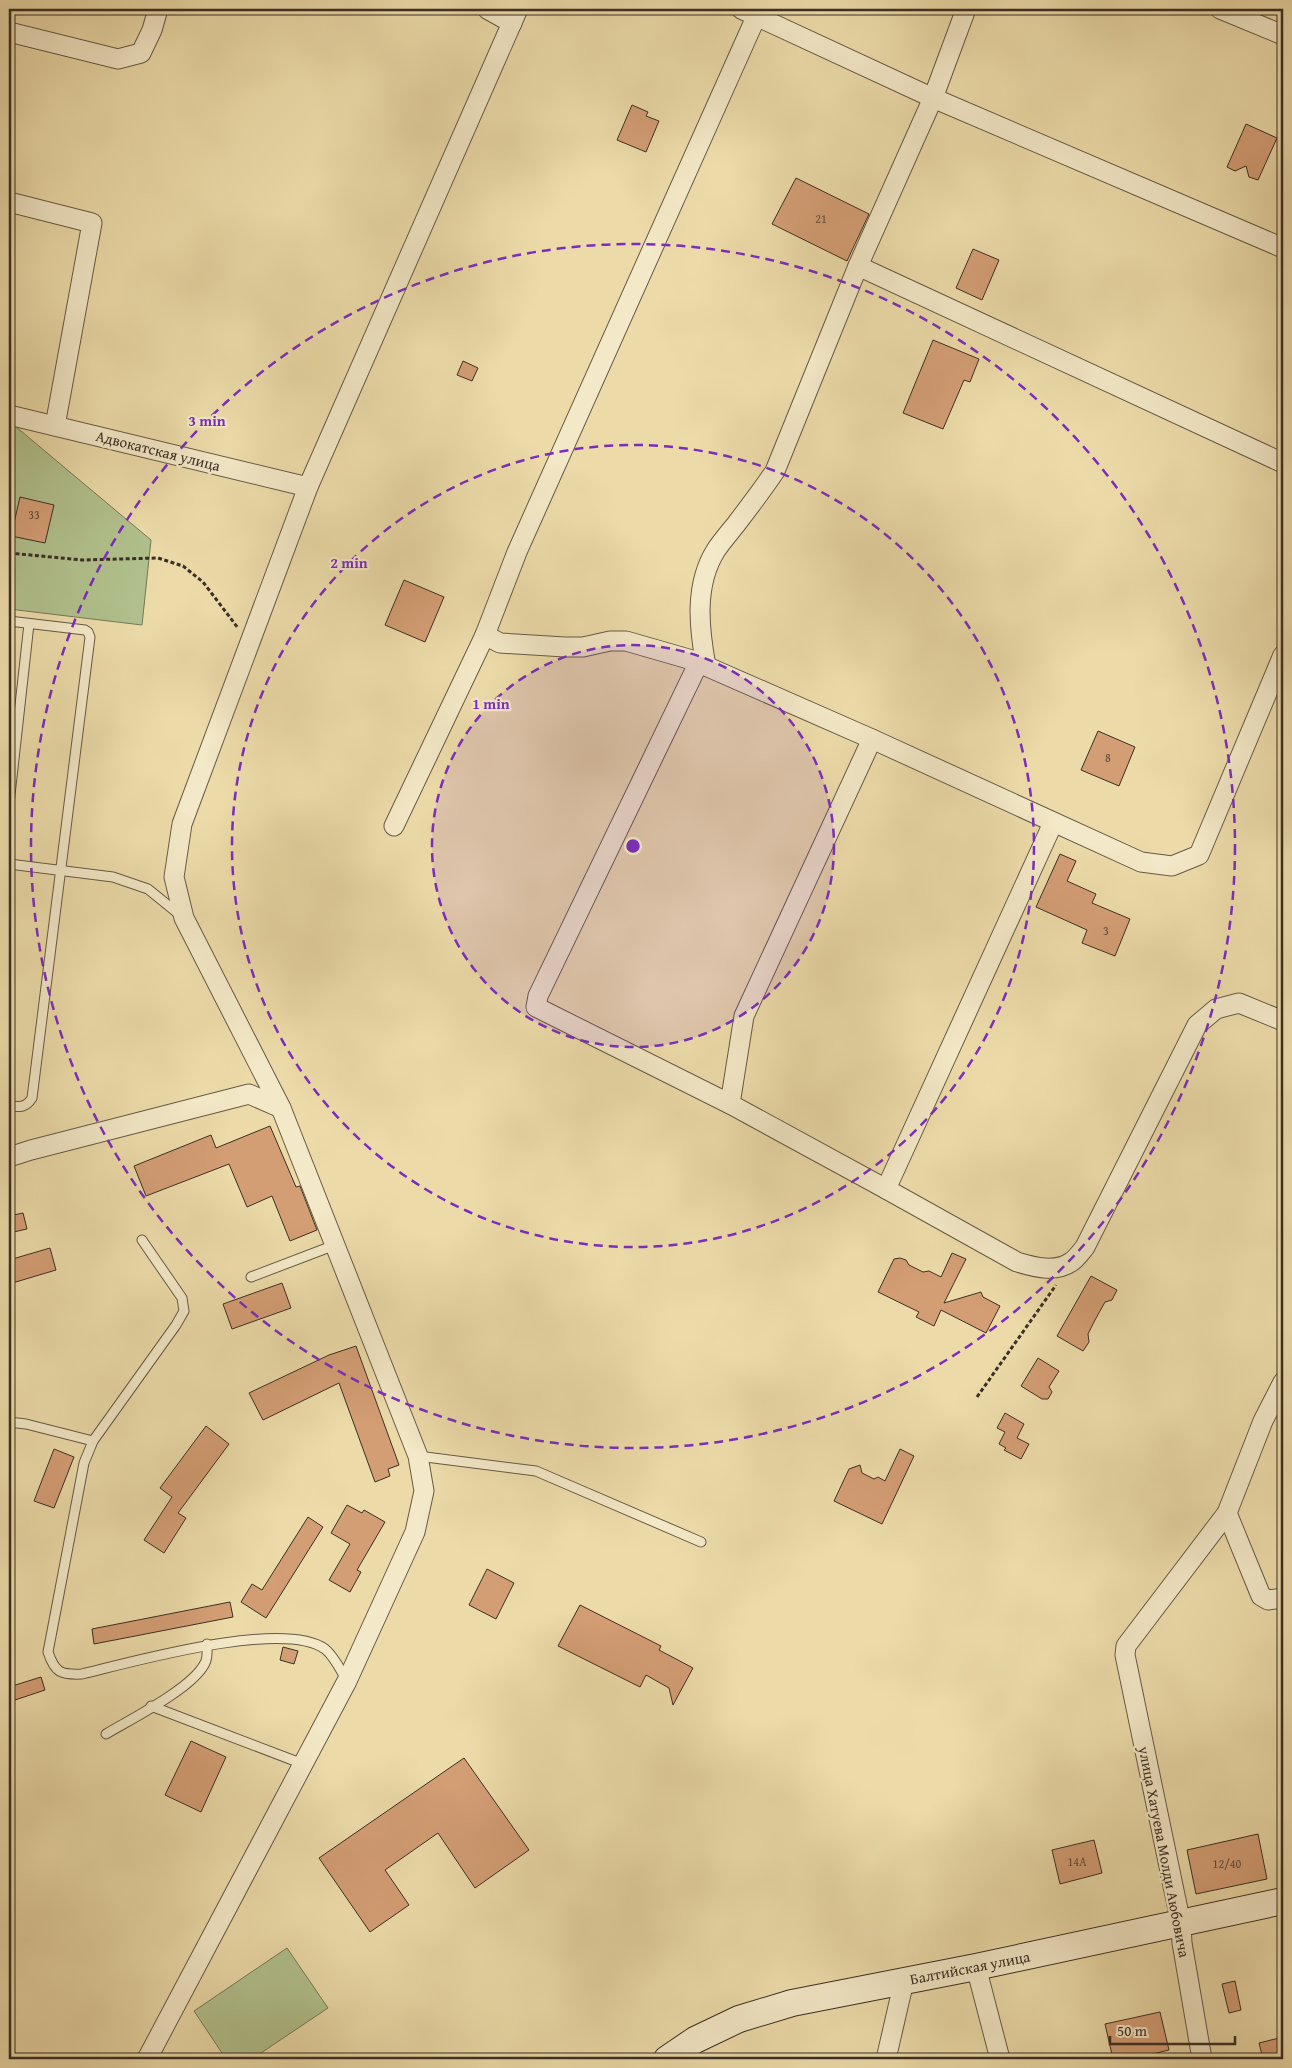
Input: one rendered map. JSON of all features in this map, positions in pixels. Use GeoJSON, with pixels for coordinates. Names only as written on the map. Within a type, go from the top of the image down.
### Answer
{"type":"FeatureCollection","features":[{"type":"Feature","properties":{"kind":"main road","name":"Балтийская улица"},"geometry":{"type":"LineString","coordinates":[[667,2059],[693,2050],[740,2019],[792,2003],[976,1967],[1283,1901]]}},
{"type":"Feature","properties":{"kind":"street"},"geometry":{"type":"LineString","coordinates":[[9,32],[118,59],[141,53],[152,30],[158,9]]}},
{"type":"Feature","properties":{"kind":"street"},"geometry":{"type":"LineString","coordinates":[[147,2059],[347,1681],[414,1532],[424,1491],[418,1456],[281,1108],[184,918],[174,877],[182,824],[308,487],[515,16],[487,9]]}},
{"type":"Feature","properties":{"kind":"street"},"geometry":{"type":"LineString","coordinates":[[966,9],[932,98],[858,266],[775,471],[715,551],[706,574],[700,606],[702,664],[538,996],[536,1007],[730,1104],[1017,1262],[1035,1267],[1055,1269],[1072,1262],[1085,1247],[1197,1025],[1216,1009],[1239,1003],[1283,1021]]}},
{"type":"Feature","properties":{"kind":"street"},"geometry":{"type":"LineString","coordinates":[[1220,9],[1283,35]]}},
{"type":"Feature","properties":{"kind":"street"},"geometry":{"type":"LineString","coordinates":[[394,826],[484,635],[521,543],[748,13],[932,98],[1283,248]]}},
{"type":"Feature","properties":{"kind":"street"},"geometry":{"type":"LineString","coordinates":[[9,202],[92,223],[56,426]]}},
{"type":"Feature","properties":{"kind":"street"},"geometry":{"type":"LineString","coordinates":[[858,266],[1283,462]]}},
{"type":"Feature","properties":{"kind":"street","name":"Адвокатская улица"},"geometry":{"type":"LineString","coordinates":[[9,415],[308,487]]}},
{"type":"Feature","properties":{"kind":"street"},"geometry":{"type":"LineString","coordinates":[[484,635],[500,643],[565,647],[583,647],[610,640],[626,641],[702,664],[872,739],[1141,862],[1172,866],[1199,855],[1283,655]]}},
{"type":"Feature","properties":{"kind":"street"},"geometry":{"type":"LineString","coordinates":[[730,1104],[744,1016],[872,739]]}},
{"type":"Feature","properties":{"kind":"street"},"geometry":{"type":"LineString","coordinates":[[886,1189],[1053,823]]}},
{"type":"Feature","properties":{"kind":"street"},"geometry":{"type":"LineString","coordinates":[[9,1157],[248,1094],[281,1108]]}},
{"type":"Feature","properties":{"kind":"street"},"geometry":{"type":"LineString","coordinates":[[1283,1382],[1263,1422],[1227,1513],[1261,1596],[1268,1600],[1283,1598]]}},
{"type":"Feature","properties":{"kind":"street","name":"улица Хатуева Молди Аюбовича"},"geometry":{"type":"LineString","coordinates":[[1202,2059],[1182,1943],[1181,1924],[1125,1655],[1126,1646],[1227,1513]]}},
{"type":"Feature","properties":{"kind":"street"},"geometry":{"type":"LineString","coordinates":[[976,1967],[1000,2059]]}},
{"type":"Feature","properties":{"kind":"street"},"geometry":{"type":"LineString","coordinates":[[886,2059],[904,1981]]}},
{"type":"Feature","properties":{"kind":"lane"},"geometry":{"type":"LineString","coordinates":[[9,621],[84,630],[88,632],[90,637],[32,1098],[29,1104],[22,1107],[9,1106]]}},
{"type":"Feature","properties":{"kind":"lane"},"geometry":{"type":"LineString","coordinates":[[9,804],[29,624]]}},
{"type":"Feature","properties":{"kind":"lane"},"geometry":{"type":"LineString","coordinates":[[9,864],[113,876],[148,889],[184,918]]}},
{"type":"Feature","properties":{"kind":"lane"},"geometry":{"type":"LineString","coordinates":[[142,1240],[182,1298],[184,1311],[176,1325],[93,1440],[84,1463],[48,1652],[52,1665],[64,1675],[82,1674],[208,1644],[279,1639],[311,1642],[326,1650],[347,1681]]}},
{"type":"Feature","properties":{"kind":"lane"},"geometry":{"type":"LineString","coordinates":[[251,1277],[335,1245]]}},
{"type":"Feature","properties":{"kind":"lane"},"geometry":{"type":"LineString","coordinates":[[9,1422],[26,1424],[93,1440]]}},
{"type":"Feature","properties":{"kind":"lane"},"geometry":{"type":"LineString","coordinates":[[418,1456],[536,1471],[701,1542]]}},
{"type":"Feature","properties":{"kind":"lane"},"geometry":{"type":"LineString","coordinates":[[106,1734],[186,1685],[199,1673],[206,1662],[208,1644]]}},
{"type":"Feature","properties":{"kind":"lane"},"geometry":{"type":"LineString","coordinates":[[151,1706],[303,1764]]}},
{"type":"Feature","properties":{"kind":"path"},"geometry":{"type":"LineString","coordinates":[[9,553],[82,560],[158,558],[183,566],[203,582],[233,624],[251,640]]}},
{"type":"Feature","properties":{"kind":"path"},"geometry":{"type":"LineString","coordinates":[[977,1397],[1072,1262]]}},
{"type":"Feature","properties":{"kind":"green space"},"geometry":{"type":"Polygon","coordinates":[[[9,421],[151,540],[142,625],[9,609],[9,421]]]}},
{"type":"Feature","properties":{"kind":"green space"},"geometry":{"type":"Polygon","coordinates":[[[287,1948],[328,2008],[252,2059],[226,2059],[194,2011],[287,1948]]]}},
{"type":"Feature","properties":{"kind":"building"},"geometry":{"type":"Polygon","coordinates":[[[632,105],[648,112],[646,116],[659,121],[646,152],[617,140],[632,105]]]}},
{"type":"Feature","properties":{"kind":"building"},"geometry":{"type":"Polygon","coordinates":[[[1246,124],[1277,138],[1258,180],[1249,177],[1246,166],[1235,171],[1227,167],[1246,124]]]}},
{"type":"Feature","properties":{"kind":"building"},"geometry":{"type":"Polygon","coordinates":[[[796,178],[869,214],[847,261],[772,224],[796,178]]]}},
{"type":"Feature","properties":{"kind":"building"},"geometry":{"type":"Polygon","coordinates":[[[973,249],[999,260],[982,300],[956,288],[973,249]]]}},
{"type":"Feature","properties":{"kind":"building"},"geometry":{"type":"Polygon","coordinates":[[[933,340],[979,359],[970,382],[964,380],[943,429],[903,413],[933,340]]]}},
{"type":"Feature","properties":{"kind":"building"},"geometry":{"type":"Polygon","coordinates":[[[463,361],[478,368],[472,381],[457,375],[463,361]]]}},
{"type":"Feature","properties":{"kind":"building"},"geometry":{"type":"Polygon","coordinates":[[[20,497],[54,505],[45,543],[11,536],[20,497]]]}},
{"type":"Feature","properties":{"kind":"building"},"geometry":{"type":"Polygon","coordinates":[[[404,580],[444,597],[425,642],[385,625],[404,580]]]}},
{"type":"Feature","properties":{"kind":"building"},"geometry":{"type":"Polygon","coordinates":[[[1098,731],[1135,747],[1119,786],[1081,770],[1098,731]]]}},
{"type":"Feature","properties":{"kind":"building"},"geometry":{"type":"Polygon","coordinates":[[[1060,854],[1076,861],[1067,881],[1096,894],[1092,903],[1130,919],[1115,956],[1082,943],[1087,930],[1036,907],[1060,854]]]}},
{"type":"Feature","properties":{"kind":"building"},"geometry":{"type":"Polygon","coordinates":[[[270,1126],[296,1187],[300,1186],[317,1230],[290,1241],[272,1196],[247,1207],[229,1164],[146,1196],[134,1166],[211,1135],[216,1148],[270,1126]]]}},
{"type":"Feature","properties":{"kind":"building"},"geometry":{"type":"Polygon","coordinates":[[[23,1213],[27,1229],[9,1233],[9,1216],[23,1213]]]}},
{"type":"Feature","properties":{"kind":"building"},"geometry":{"type":"Polygon","coordinates":[[[50,1248],[56,1270],[9,1284],[9,1260],[50,1248]]]}},
{"type":"Feature","properties":{"kind":"building"},"geometry":{"type":"Polygon","coordinates":[[[952,1253],[966,1259],[944,1303],[981,1292],[983,1297],[1000,1306],[986,1333],[941,1310],[934,1326],[916,1317],[919,1312],[878,1292],[894,1259],[906,1260],[909,1265],[923,1272],[929,1271],[941,1277],[952,1253]]]}},
{"type":"Feature","properties":{"kind":"building"},"geometry":{"type":"Polygon","coordinates":[[[1091,1276],[1117,1290],[1112,1300],[1105,1302],[1088,1334],[1089,1342],[1083,1351],[1057,1336],[1091,1276]]]}},
{"type":"Feature","properties":{"kind":"building"},"geometry":{"type":"Polygon","coordinates":[[[282,1283],[291,1308],[232,1329],[223,1304],[282,1283]]]}},
{"type":"Feature","properties":{"kind":"building"},"geometry":{"type":"Polygon","coordinates":[[[356,1346],[399,1465],[388,1469],[390,1476],[375,1482],[339,1383],[263,1420],[249,1393],[329,1355],[356,1346]]]}},
{"type":"Feature","properties":{"kind":"building"},"geometry":{"type":"Polygon","coordinates":[[[1038,1358],[1059,1371],[1049,1387],[1052,1392],[1048,1399],[1042,1399],[1021,1386],[1038,1358]]]}},
{"type":"Feature","properties":{"kind":"building"},"geometry":{"type":"Polygon","coordinates":[[[1005,1413],[1024,1424],[1017,1438],[1029,1444],[1021,1459],[1004,1450],[1006,1448],[999,1444],[1005,1432],[997,1428],[1005,1413]]]}},
{"type":"Feature","properties":{"kind":"building"},"geometry":{"type":"Polygon","coordinates":[[[206,1426],[229,1444],[178,1513],[186,1518],[164,1553],[144,1540],[172,1497],[160,1488],[206,1426]]]}},
{"type":"Feature","properties":{"kind":"building"},"geometry":{"type":"Polygon","coordinates":[[[54,1449],[74,1457],[54,1508],[34,1501],[54,1449]]]}},
{"type":"Feature","properties":{"kind":"building"},"geometry":{"type":"Polygon","coordinates":[[[900,1449],[914,1456],[882,1524],[834,1501],[849,1469],[860,1465],[862,1473],[874,1479],[878,1477],[885,1481],[900,1449]]]}},
{"type":"Feature","properties":{"kind":"building"},"geometry":{"type":"Polygon","coordinates":[[[347,1505],[362,1513],[364,1510],[385,1522],[357,1570],[361,1572],[350,1592],[329,1580],[350,1544],[331,1533],[347,1505]]]}},
{"type":"Feature","properties":{"kind":"building"},"geometry":{"type":"Polygon","coordinates":[[[308,1517],[323,1527],[266,1618],[241,1602],[252,1584],[262,1590],[308,1517]]]}},
{"type":"Feature","properties":{"kind":"building"},"geometry":{"type":"Polygon","coordinates":[[[487,1569],[514,1583],[496,1619],[469,1605],[487,1569]]]}},
{"type":"Feature","properties":{"kind":"building"},"geometry":{"type":"Polygon","coordinates":[[[230,1602],[233,1617],[94,1644],[92,1629],[230,1602]]]}},
{"type":"Feature","properties":{"kind":"building"},"geometry":{"type":"Polygon","coordinates":[[[580,1605],[661,1646],[659,1650],[693,1668],[673,1705],[669,1688],[646,1675],[640,1687],[558,1646],[580,1605]]]}},
{"type":"Feature","properties":{"kind":"building"},"geometry":{"type":"Polygon","coordinates":[[[283,1647],[298,1651],[294,1664],[280,1660],[283,1647]]]}},
{"type":"Feature","properties":{"kind":"building"},"geometry":{"type":"Polygon","coordinates":[[[41,1677],[45,1690],[9,1702],[9,1687],[41,1677]]]}},
{"type":"Feature","properties":{"kind":"building"},"geometry":{"type":"Polygon","coordinates":[[[191,1741],[226,1757],[201,1812],[165,1795],[191,1741]]]}},
{"type":"Feature","properties":{"kind":"building"},"geometry":{"type":"Polygon","coordinates":[[[464,1758],[529,1850],[475,1888],[438,1833],[385,1870],[409,1905],[370,1932],[319,1858],[464,1758]]]}},
{"type":"Feature","properties":{"kind":"building"},"geometry":{"type":"Polygon","coordinates":[[[1258,1834],[1267,1879],[1196,1894],[1187,1850],[1258,1834]]]}},
{"type":"Feature","properties":{"kind":"building"},"geometry":{"type":"Polygon","coordinates":[[[1094,1840],[1102,1873],[1060,1884],[1052,1850],[1094,1840]]]}},
{"type":"Feature","properties":{"kind":"building"},"geometry":{"type":"Polygon","coordinates":[[[1235,1981],[1241,2010],[1229,2013],[1222,1984],[1235,1981]]]}},
{"type":"Feature","properties":{"kind":"building"},"geometry":{"type":"Polygon","coordinates":[[[1160,2012],[1169,2050],[1131,2059],[1113,2059],[1105,2024],[1160,2012]]]}},
{"type":"Feature","properties":{"kind":"building"},"geometry":{"type":"Polygon","coordinates":[[[1283,2037],[1283,2059],[1263,2059],[1259,2043],[1283,2037]]]}}]}
